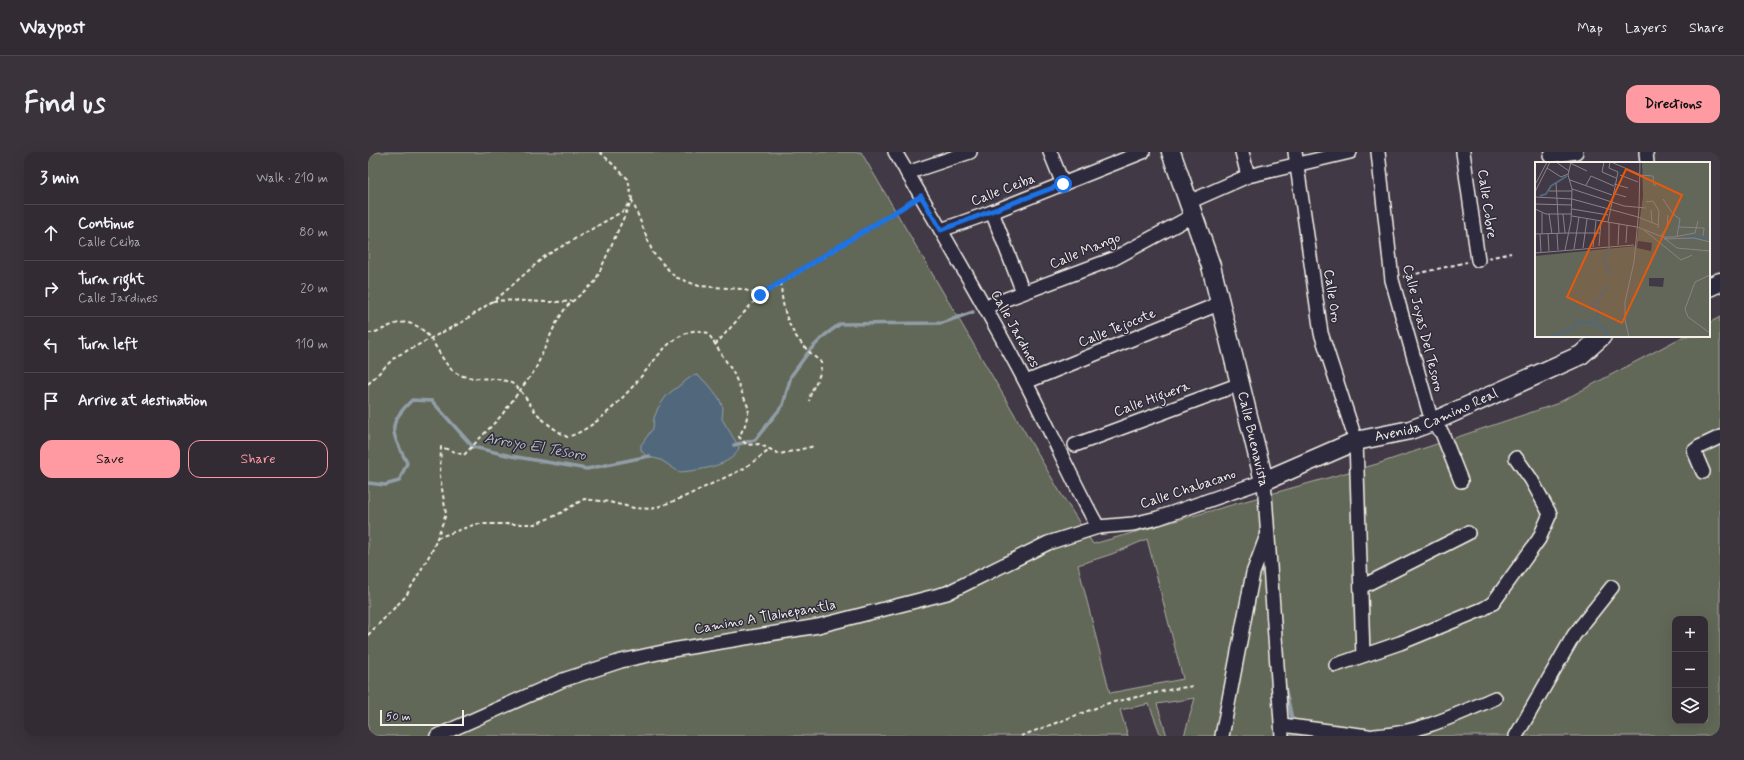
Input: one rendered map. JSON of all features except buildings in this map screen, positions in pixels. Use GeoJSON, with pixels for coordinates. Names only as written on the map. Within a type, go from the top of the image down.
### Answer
{"type":"FeatureCollection","features":[{"type":"Feature","properties":{"kind":"street","name":"Calle Jardines"},"geometry":{"type":"LineString","coordinates":[[895,152],[985,307],[1026,382],[1074,484],[1098,527]]}},
{"type":"Feature","properties":{"kind":"street"},"geometry":{"type":"LineString","coordinates":[[908,174],[970,152]]}},
{"type":"Feature","properties":{"kind":"street"},"geometry":{"type":"LineString","coordinates":[[1050,152],[1063,184]]}},
{"type":"Feature","properties":{"kind":"street","name":"Calle Ceiba"},"geometry":{"type":"LineString","coordinates":[[941,230],[992,212],[1143,152]]}},
{"type":"Feature","properties":{"kind":"street","name":"Calle Buenavista"},"geometry":{"type":"LineString","coordinates":[[1171,152],[1211,266],[1264,481],[1282,730]]}},
{"type":"Feature","properties":{"kind":"street"},"geometry":{"type":"LineString","coordinates":[[1242,152],[1248,176]]}},
{"type":"Feature","properties":{"kind":"street","name":"Calle Oro"},"geometry":{"type":"LineString","coordinates":[[1295,152],[1321,333],[1356,441],[1363,655]]}},
{"type":"Feature","properties":{"kind":"street","name":"Calle Mango"},"geometry":{"type":"LineString","coordinates":[[985,307],[1113,259],[1191,208],[1248,176],[1350,152]]}},
{"type":"Feature","properties":{"kind":"street","name":"Calle Joyas Del Tesoro"},"geometry":{"type":"LineString","coordinates":[[1378,152],[1392,280],[1432,422],[1442,433],[1461,481]]}},
{"type":"Feature","properties":{"kind":"street","name":"Calle Cobre"},"geometry":{"type":"LineString","coordinates":[[1463,152],[1478,260]]}},
{"type":"Feature","properties":{"kind":"street"},"geometry":{"type":"LineString","coordinates":[[1550,157],[1576,152]]}},
{"type":"Feature","properties":{"kind":"street"},"geometry":{"type":"LineString","coordinates":[[1646,152],[1647,162]]}},
{"type":"Feature","properties":{"kind":"street"},"geometry":{"type":"LineString","coordinates":[[992,212],[1023,292]]}},
{"type":"Feature","properties":{"kind":"street"},"geometry":{"type":"LineString","coordinates":[[1710,286],[1720,282]]}},
{"type":"Feature","properties":{"kind":"street","name":"Calle Tejocote"},"geometry":{"type":"LineString","coordinates":[[1026,382],[1221,303]]}},
{"type":"Feature","properties":{"kind":"street","name":"Avenida Camino Real"},"geometry":{"type":"LineString","coordinates":[[1264,481],[1356,441],[1410,430],[1432,422],[1581,355],[1601,337]]}},
{"type":"Feature","properties":{"kind":"street","name":"Calle Higuera"},"geometry":{"type":"LineString","coordinates":[[1076,445],[1240,384]]}},
{"type":"Feature","properties":{"kind":"street"},"geometry":{"type":"LineString","coordinates":[[1703,472],[1694,451],[1720,437]]}},
{"type":"Feature","properties":{"kind":"street"},"geometry":{"type":"LineString","coordinates":[[1336,665],[1400,643],[1483,609],[1493,603],[1539,539],[1550,514],[1531,479],[1516,458]]}},
{"type":"Feature","properties":{"kind":"street","name":"Calle Chabacano"},"geometry":{"type":"LineString","coordinates":[[1098,527],[1133,524],[1158,518],[1264,481]]}},
{"type":"Feature","properties":{"kind":"street","name":"Camino A Tlalnepantla"},"geometry":{"type":"LineString","coordinates":[[437,736],[563,680],[621,661],[672,650],[818,626],[947,593],[1048,543],[1098,527]]}},
{"type":"Feature","properties":{"kind":"street"},"geometry":{"type":"LineString","coordinates":[[1222,736],[1254,573],[1268,533]]}},
{"type":"Feature","properties":{"kind":"street"},"geometry":{"type":"LineString","coordinates":[[1361,587],[1468,533]]}},
{"type":"Feature","properties":{"kind":"street"},"geometry":{"type":"LineString","coordinates":[[1516,736],[1574,635],[1612,587]]}},
{"type":"Feature","properties":{"kind":"street"},"geometry":{"type":"LineString","coordinates":[[1374,736],[1386,736],[1429,726],[1495,698]]}},
{"type":"Feature","properties":{"kind":"street"},"geometry":{"type":"LineString","coordinates":[[1282,730],[1368,736]]}},
{"type":"Feature","properties":{"kind":"path"},"geometry":{"type":"LineString","coordinates":[[600,152],[628,179],[632,199],[653,253],[675,276],[699,286],[742,289],[760,295]]}},
{"type":"Feature","properties":{"kind":"path"},"geometry":{"type":"LineString","coordinates":[[715,344],[760,295],[921,196]]}},
{"type":"Feature","properties":{"kind":"path"},"geometry":{"type":"LineString","coordinates":[[368,635],[406,596],[433,549],[446,514],[440,476],[441,447],[464,455],[501,416],[535,370],[555,325],[566,307],[596,282],[632,199]]}},
{"type":"Feature","properties":{"kind":"path"},"geometry":{"type":"LineString","coordinates":[[368,384],[395,358],[464,321],[491,302],[545,256],[623,211],[632,199]]}},
{"type":"Feature","properties":{"kind":"path"},"geometry":{"type":"LineString","coordinates":[[1392,280],[1511,253]]}},
{"type":"Feature","properties":{"kind":"path"},"geometry":{"type":"LineString","coordinates":[[781,282],[782,300],[792,332],[804,349],[820,362],[821,374],[811,390],[809,400]]}},
{"type":"Feature","properties":{"kind":"path"},"geometry":{"type":"LineString","coordinates":[[491,302],[511,300],[543,302],[572,301]]}},
{"type":"Feature","properties":{"kind":"path"},"geometry":{"type":"LineString","coordinates":[[368,333],[376,333],[391,324],[408,323],[420,328],[452,369],[467,377],[492,379],[511,383],[520,390],[533,409],[550,427],[567,437],[578,434],[598,420],[634,384],[658,353],[672,341],[693,331],[708,333],[732,372],[749,409],[745,425],[739,437],[747,445],[759,444],[780,454],[815,446]]}},
{"type":"Feature","properties":{"kind":"path"},"geometry":{"type":"LineString","coordinates":[[437,538],[476,524],[535,524],[557,515],[584,499],[609,502],[634,508],[652,509],[682,498],[743,469],[771,449]]}},
{"type":"Feature","properties":{"kind":"path"},"geometry":{"type":"LineString","coordinates":[[1021,736],[1109,703],[1194,686]]}},
{"type":"Feature","properties":{"kind":"green space"},"geometry":{"type":"Polygon","coordinates":[[[368,152],[861,152],[1060,492],[1093,544],[1377,464],[1556,404],[1682,337],[1710,337],[1710,322],[1720,317],[1720,736],[1184,736],[1195,698],[1157,704],[1167,736],[1161,736],[1149,704],[1120,710],[1128,736],[368,736],[368,152]],[[1147,539],[1112,554],[1078,565],[1110,693],[1183,679],[1147,539]]]}},
{"type":"Feature","properties":{"kind":"water"},"geometry":{"type":"Polygon","coordinates":[[[697,375],[709,385],[719,398],[723,408],[722,419],[739,447],[730,459],[722,463],[704,469],[679,472],[661,460],[646,456],[641,450],[641,445],[653,428],[654,418],[658,408],[667,395],[692,376],[697,375]]]}},
{"type":"Feature","properties":{"kind":"waterway","name":"Arroyo El Tesoro"},"geometry":{"type":"LineString","coordinates":[[734,445],[755,440],[783,405],[791,376],[810,350],[825,335],[840,324],[942,323],[973,312]]}},
{"type":"Feature","properties":{"kind":"waterway","name":"Arroyo El Tesoro"},"geometry":{"type":"LineString","coordinates":[[368,483],[385,485],[399,481],[407,463],[395,436],[395,423],[403,409],[412,400],[432,401],[473,447],[511,456],[587,469],[649,456]]}},
{"type":"Feature","properties":{"kind":"waterway"},"geometry":{"type":"LineString","coordinates":[[1284,683],[1293,723]]}},
{"type":"Feature","properties":{"kind":"route"},"geometry":{"type":"LineString","coordinates":[[760,295],[921,196],[941,230],[1063,184]]}}]}
